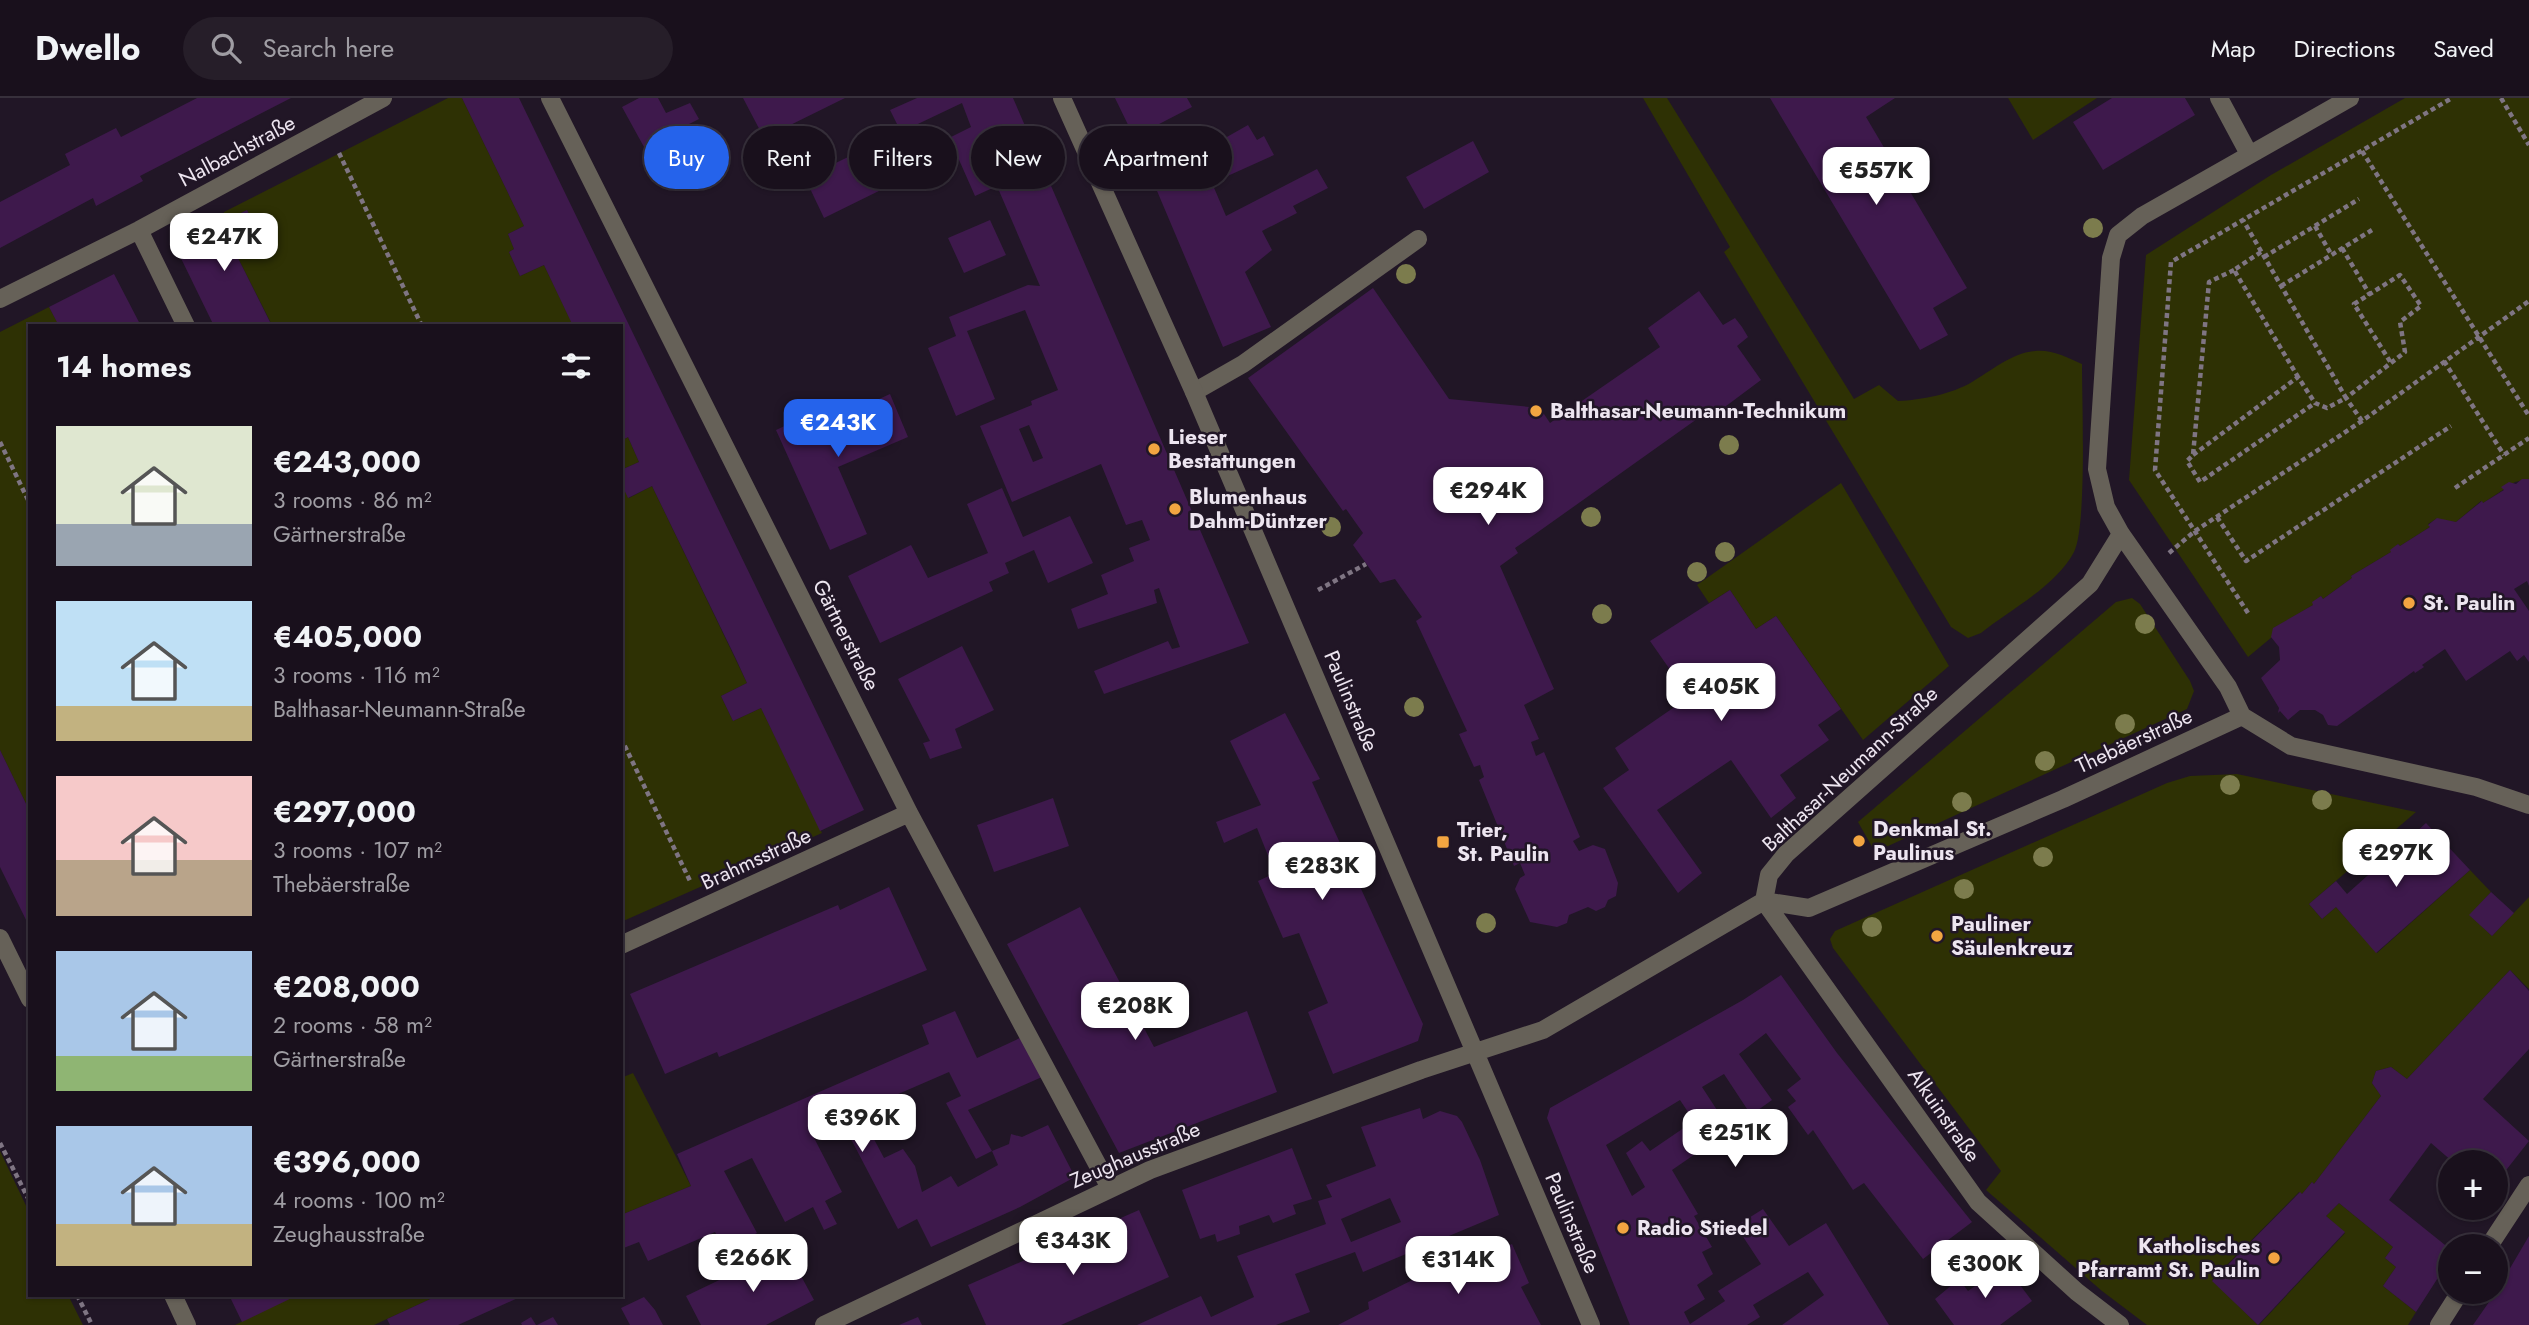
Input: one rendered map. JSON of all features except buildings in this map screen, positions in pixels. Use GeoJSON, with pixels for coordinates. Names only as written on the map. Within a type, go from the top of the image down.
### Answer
{"type":"FeatureCollection","features":[{"type":"Feature","properties":{"kind":"street","name":"Nalbachstraße"},"geometry":{"type":"LineString","coordinates":[[0,299],[139,230],[383,98]]}},
{"type":"Feature","properties":{"kind":"street","name":"Gärtnerstraße"},"geometry":{"type":"LineString","coordinates":[[551,98],[909,813],[1110,1188]]}},
{"type":"Feature","properties":{"kind":"street","name":"Paulinstraße"},"geometry":{"type":"LineString","coordinates":[[1062,98],[1194,393],[1394,856],[1591,1325]]}},
{"type":"Feature","properties":{"kind":"street"},"geometry":{"type":"LineString","coordinates":[[2218,98],[2249,154]]}},
{"type":"Feature","properties":{"kind":"street"},"geometry":{"type":"LineString","coordinates":[[2350,98],[2142,216],[2118,235],[2111,258],[2097,469],[2106,507],[2120,534],[2228,687],[2242,716],[2291,746],[2476,787],[2529,805]]}},
{"type":"Feature","properties":{"kind":"street"},"geometry":{"type":"LineString","coordinates":[[139,230],[185,324]]}},
{"type":"Feature","properties":{"kind":"street"},"geometry":{"type":"LineString","coordinates":[[1194,393],[1243,363],[1418,239]]}},
{"type":"Feature","properties":{"kind":"street","name":"Balthasar-Neumann-Straße"},"geometry":{"type":"LineString","coordinates":[[1764,901],[1769,875],[1786,854],[2090,584],[2120,534]]}},
{"type":"Feature","properties":{"kind":"street","name":"Thebäerstraße"},"geometry":{"type":"LineString","coordinates":[[1764,901],[1809,908],[2063,799],[2242,716]]}},
{"type":"Feature","properties":{"kind":"street","name":"Brahmsstraße"},"geometry":{"type":"LineString","coordinates":[[623,943],[704,909],[909,813]]}},
{"type":"Feature","properties":{"kind":"street"},"geometry":{"type":"LineString","coordinates":[[1475,1053],[1543,1030],[1764,901]]}},
{"type":"Feature","properties":{"kind":"street","name":"Alkuinstraße"},"geometry":{"type":"LineString","coordinates":[[1764,901],[1978,1202],[2077,1292],[2120,1325]]}},
{"type":"Feature","properties":{"kind":"street"},"geometry":{"type":"LineString","coordinates":[[0,938],[28,995]]}},
{"type":"Feature","properties":{"kind":"street","name":"Zeughausstraße"},"geometry":{"type":"LineString","coordinates":[[824,1325],[1110,1188],[1198,1152],[1475,1053]]}},
{"type":"Feature","properties":{"kind":"street"},"geometry":{"type":"LineString","coordinates":[[2496,1234],[2529,1185]]}},
{"type":"Feature","properties":{"kind":"street"},"geometry":{"type":"LineString","coordinates":[[174,1297],[187,1325]]}},
{"type":"Feature","properties":{"kind":"street"},"geometry":{"type":"LineString","coordinates":[[2439,1325],[2452,1304]]}},
{"type":"Feature","properties":{"kind":"path"},"geometry":{"type":"LineString","coordinates":[[2248,613],[2155,470],[2171,262],[2452,98]]}},
{"type":"Feature","properties":{"kind":"path"},"geometry":{"type":"LineString","coordinates":[[2501,98],[2529,145]]}},
{"type":"Feature","properties":{"kind":"path"},"geometry":{"type":"LineString","coordinates":[[327,128],[421,324]]}},
{"type":"Feature","properties":{"kind":"path"},"geometry":{"type":"LineString","coordinates":[[2362,150],[2529,416]]}},
{"type":"Feature","properties":{"kind":"path"},"geometry":{"type":"LineString","coordinates":[[2193,455],[2209,282],[2263,255],[2359,200]]}},
{"type":"Feature","properties":{"kind":"path"},"geometry":{"type":"LineString","coordinates":[[2243,220],[2362,421]]}},
{"type":"Feature","properties":{"kind":"path"},"geometry":{"type":"LineString","coordinates":[[2315,226],[2331,254]]}},
{"type":"Feature","properties":{"kind":"path"},"geometry":{"type":"LineString","coordinates":[[2281,286],[2372,230]]}},
{"type":"Feature","properties":{"kind":"path"},"geometry":{"type":"LineString","coordinates":[[2342,248],[2370,295]]}},
{"type":"Feature","properties":{"kind":"path"},"geometry":{"type":"LineString","coordinates":[[2234,270],[2315,403],[2327,408],[2346,398],[2391,363],[2405,352],[2400,322],[2421,306],[2400,275],[2354,304],[2391,363]]}},
{"type":"Feature","properties":{"kind":"path"},"geometry":{"type":"LineString","coordinates":[[2148,574],[2195,531],[2362,421],[2529,301]]}},
{"type":"Feature","properties":{"kind":"path"},"geometry":{"type":"LineString","coordinates":[[2444,361],[2504,455]]}},
{"type":"Feature","properties":{"kind":"path"},"geometry":{"type":"LineString","coordinates":[[2298,377],[2193,455],[2188,461],[2200,482],[2315,403]]}},
{"type":"Feature","properties":{"kind":"path"},"geometry":{"type":"LineString","coordinates":[[2217,517],[2246,561],[2451,426]]}},
{"type":"Feature","properties":{"kind":"path"},"geometry":{"type":"LineString","coordinates":[[2455,488],[2529,438]]}},
{"type":"Feature","properties":{"kind":"path"},"geometry":{"type":"LineString","coordinates":[[0,442],[28,500]]}},
{"type":"Feature","properties":{"kind":"path"},"geometry":{"type":"LineString","coordinates":[[1318,590],[1366,564]]}},
{"type":"Feature","properties":{"kind":"path"},"geometry":{"type":"LineString","coordinates":[[623,742],[704,909]]}},
{"type":"Feature","properties":{"kind":"path"},"geometry":{"type":"LineString","coordinates":[[0,1143],[28,1198]]}},
{"type":"Feature","properties":{"kind":"path"},"geometry":{"type":"LineString","coordinates":[[78,1297],[92,1325]]}},
{"type":"Feature","properties":{"kind":"green space"},"geometry":{"type":"Polygon","coordinates":[[[448,98],[462,98],[524,226],[508,234],[514,249],[509,252],[520,276],[544,265],[573,324],[271,324],[233,248],[259,235],[247,210],[222,223],[224,212],[448,98]]]}},
{"type":"Feature","properties":{"kind":"green space"},"geometry":{"type":"Polygon","coordinates":[[[1643,98],[1667,98],[1854,399],[1879,385],[1898,401],[1936,396],[1964,386],[2026,352],[2053,353],[2082,364],[2081,517],[2074,552],[2044,587],[1981,633],[1968,638],[1951,627],[1724,252],[1730,247],[1643,98]]]}},
{"type":"Feature","properties":{"kind":"green space"},"geometry":{"type":"Polygon","coordinates":[[[2008,98],[2097,98],[2033,140],[2008,98]]]}},
{"type":"Feature","properties":{"kind":"green space","name":"St. Paulin"},"geometry":{"type":"Polygon","coordinates":[[[2405,98],[2529,98],[2529,479],[2515,482],[2483,503],[2481,501],[2456,522],[2436,519],[2428,524],[2430,527],[2400,546],[2398,544],[2391,552],[2351,576],[2352,578],[2323,599],[2321,596],[2313,605],[2274,628],[2272,637],[2248,657],[2129,480],[2146,255],[2271,175],[2405,98]]]}},
{"type":"Feature","properties":{"kind":"green space"},"geometry":{"type":"Polygon","coordinates":[[[49,307],[58,324],[28,324],[28,808],[0,750],[0,332],[49,307]]]}},
{"type":"Feature","properties":{"kind":"green space"},"geometry":{"type":"Polygon","coordinates":[[[628,437],[639,462],[623,469],[623,440],[628,437]]]}},
{"type":"Feature","properties":{"kind":"green space"},"geometry":{"type":"Polygon","coordinates":[[[1841,483],[1949,666],[1863,740],[1776,616],[1756,629],[1730,590],[1709,603],[1697,585],[1841,483]]]}},
{"type":"Feature","properties":{"kind":"green space"},"geometry":{"type":"Polygon","coordinates":[[[652,486],[747,683],[721,696],[733,721],[761,708],[822,833],[623,921],[623,487],[629,498],[652,486]]]}},
{"type":"Feature","properties":{"kind":"green space"},"geometry":{"type":"Polygon","coordinates":[[[2132,598],[2140,604],[2190,681],[2194,691],[2187,709],[1875,852],[1858,822],[2116,602],[2132,598]]]}},
{"type":"Feature","properties":{"kind":"green space"},"geometry":{"type":"Polygon","coordinates":[[[2237,774],[2416,812],[2309,904],[2322,919],[2336,907],[2377,953],[2470,870],[2491,892],[2470,915],[2492,936],[2529,897],[2529,989],[2510,970],[2407,1079],[2391,1067],[2376,1071],[2372,1083],[2381,1096],[2314,1184],[2312,1182],[2302,1194],[2299,1192],[2212,1280],[2258,1325],[2147,1325],[2102,1291],[1986,1190],[2001,1171],[1833,948],[1830,939],[1835,931],[2167,783],[2190,776],[2237,774]]]}},
{"type":"Feature","properties":{"kind":"green space"},"geometry":{"type":"Polygon","coordinates":[[[633,1073],[691,1186],[623,1214],[623,1077],[633,1073]]]}},
{"type":"Feature","properties":{"kind":"green space"},"geometry":{"type":"Polygon","coordinates":[[[0,1151],[28,1210],[28,1297],[69,1297],[83,1325],[0,1325],[0,1151]]]}},
{"type":"Feature","properties":{"kind":"green space"},"geometry":{"type":"Polygon","coordinates":[[[2339,1203],[2393,1247],[2385,1258],[2396,1267],[2383,1286],[2416,1312],[2408,1325],[2259,1325],[2345,1233],[2326,1216],[2339,1203]]]}},
{"type":"Feature","properties":{"kind":"green space"},"geometry":{"type":"Polygon","coordinates":[[[291,1297],[435,1297],[374,1325],[235,1325],[291,1297]]]}},
{"type":"Feature","properties":{"kind":"place","name":"Balthasar-Neumann-Technikum"},"geometry":{"type":"Point","coordinates":[1536,411]}},
{"type":"Feature","properties":{"kind":"place","name":"Lieser Bestattungen"},"geometry":{"type":"Point","coordinates":[1154,449]}},
{"type":"Feature","properties":{"kind":"place","name":"Blumenhaus Dahm-Düntzer"},"geometry":{"type":"Point","coordinates":[1175,509]}},
{"type":"Feature","properties":{"kind":"place","name":"St. Paulin"},"geometry":{"type":"Point","coordinates":[2409,603]}},
{"type":"Feature","properties":{"kind":"place","name":"Denkmal St. Paulinus"},"geometry":{"type":"Point","coordinates":[1859,841]}},
{"type":"Feature","properties":{"kind":"place","name":"Trier, St. Paulin"},"geometry":{"type":"Point","coordinates":[1443,842]}},
{"type":"Feature","properties":{"kind":"place","name":"Pauliner Säulenkreuz"},"geometry":{"type":"Point","coordinates":[1937,936]}},
{"type":"Feature","properties":{"kind":"place","name":"Radio Stiedel"},"geometry":{"type":"Point","coordinates":[1623,1228]}},
{"type":"Feature","properties":{"kind":"place","name":"Katholisches Pfarramt St. Paulin"},"geometry":{"type":"Point","coordinates":[2274,1258]}}]}
